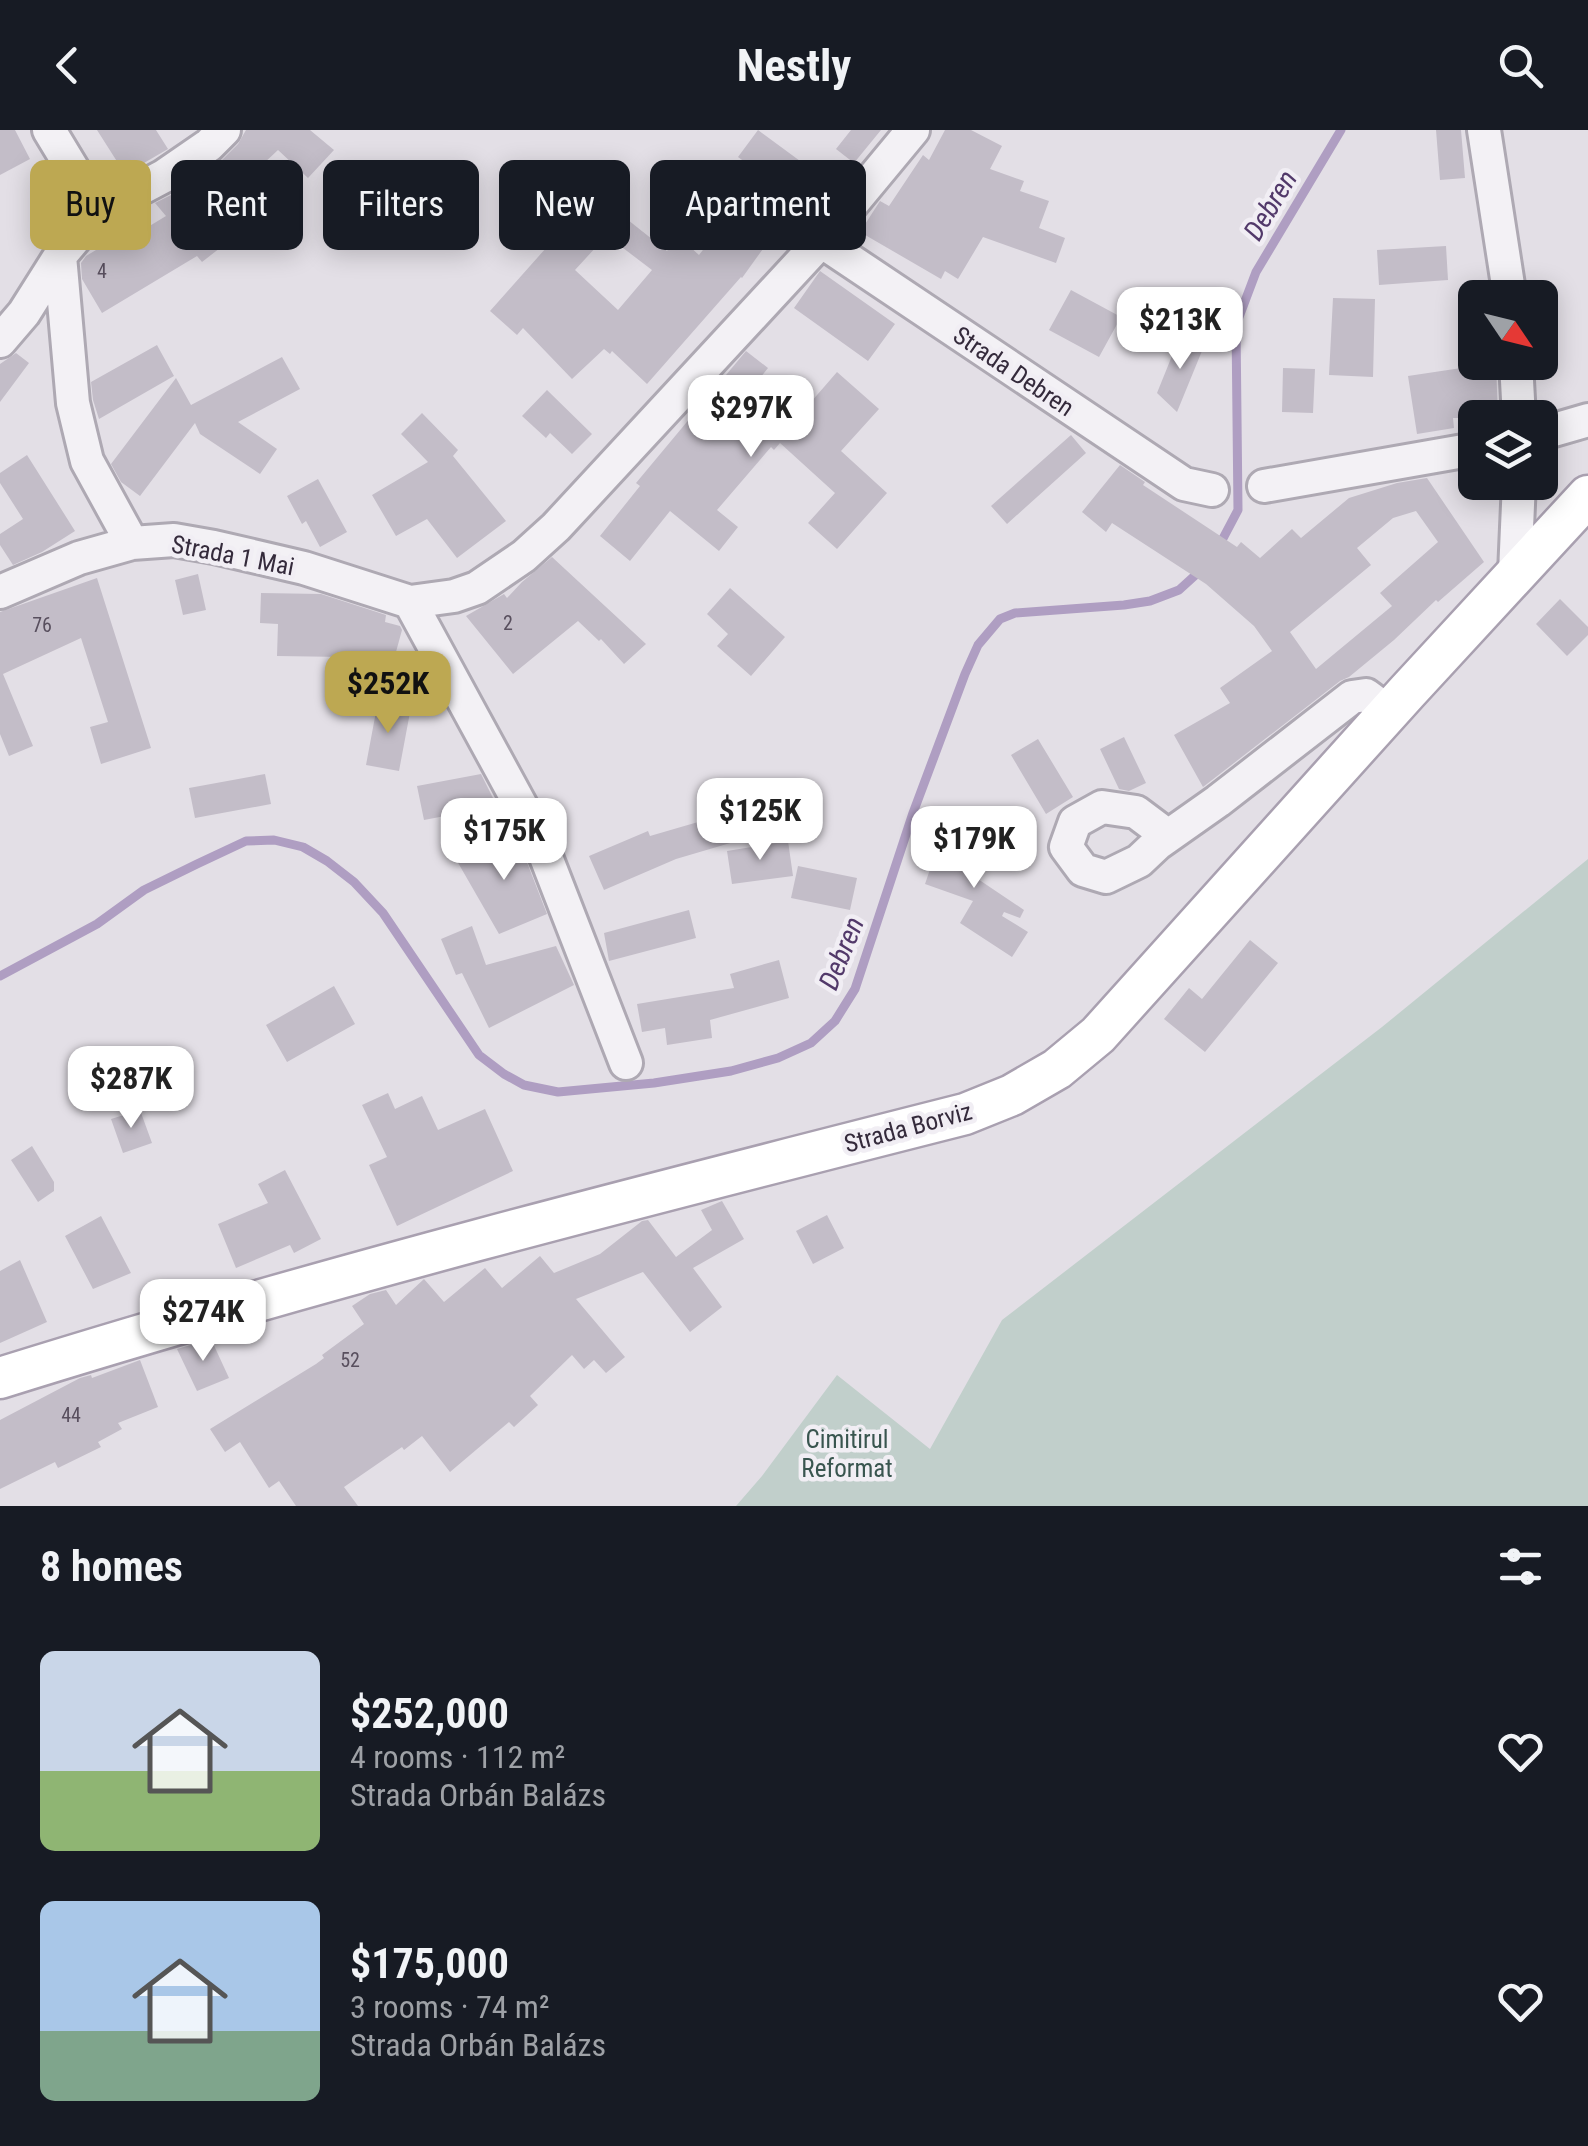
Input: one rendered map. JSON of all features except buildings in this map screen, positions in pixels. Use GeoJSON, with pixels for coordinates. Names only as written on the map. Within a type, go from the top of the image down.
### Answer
{"type":"FeatureCollection","features":[{"type":"Feature","properties":{"kind":"main road","name":"Strada Borviz"},"geometry":{"type":"LineString","coordinates":[[0,1378],[542,1221],[965,1114],[1012,1094],[1057,1069],[1098,1035],[1588,496]]}},
{"type":"Feature","properties":{"kind":"street"},"geometry":{"type":"LineString","coordinates":[[49,130],[67,160]]}},
{"type":"Feature","properties":{"kind":"street"},"geometry":{"type":"LineString","coordinates":[[151,183],[209,145],[224,130]]}},
{"type":"Feature","properties":{"kind":"street"},"geometry":{"type":"LineString","coordinates":[[866,186],[913,130]]}},
{"type":"Feature","properties":{"kind":"street"},"geometry":{"type":"LineString","coordinates":[[1484,130],[1507,280]]}},
{"type":"Feature","properties":{"kind":"street"},"geometry":{"type":"LineString","coordinates":[[0,341],[24,313],[65,250]]}},
{"type":"Feature","properties":{"kind":"street"},"geometry":{"type":"LineString","coordinates":[[626,1062],[539,838],[410,602],[454,596],[477,588],[524,556],[556,527],[812,250]]}},
{"type":"Feature","properties":{"kind":"street","name":"Strada Debren"},"geometry":{"type":"LineString","coordinates":[[833,250],[1184,484],[1212,490]]}},
{"type":"Feature","properties":{"kind":"street"},"geometry":{"type":"LineString","coordinates":[[60,256],[73,403],[87,462],[132,543]]}},
{"type":"Feature","properties":{"kind":"street"},"geometry":{"type":"LineString","coordinates":[[1558,429],[1588,420]]}},
{"type":"Feature","properties":{"kind":"street"},"geometry":{"type":"LineString","coordinates":[[1264,486],[1458,452]]}},
{"type":"Feature","properties":{"kind":"street"},"geometry":{"type":"LineString","coordinates":[[1516,573],[1518,500]]}},
{"type":"Feature","properties":{"kind":"street","name":"Strada 1 Mai"},"geometry":{"type":"LineString","coordinates":[[0,592],[79,558],[132,543],[174,540],[304,568],[410,602]]}},
{"type":"Feature","properties":{"kind":"street"},"geometry":{"type":"LineString","coordinates":[[1168,836],[1352,698],[1366,696],[1388,712]]}},
{"type":"Feature","properties":{"kind":"green space","name":"Cimitirul Reformat"},"geometry":{"type":"Polygon","coordinates":[[[1588,859],[1588,1506],[736,1506],[837,1375],[930,1449],[1002,1320],[1382,1027],[1588,859]]]}},
{"type":"Feature","properties":{"kind":"waterway","name":"Debren"},"geometry":{"type":"LineString","coordinates":[[1219,546],[1238,510],[1236,325],[1256,272],[1341,130]]}},
{"type":"Feature","properties":{"kind":"waterway","name":"Debren"},"geometry":{"type":"LineString","coordinates":[[0,976],[97,924],[144,890],[246,841],[274,840],[303,847],[354,882],[383,913],[479,1055],[524,1085],[558,1092],[654,1083],[731,1071],[778,1058],[811,1043],[835,1021],[855,989],[913,813],[965,674],[978,645],[1000,619],[1015,613],[1150,601],[1179,590],[1201,570]]}}]}
